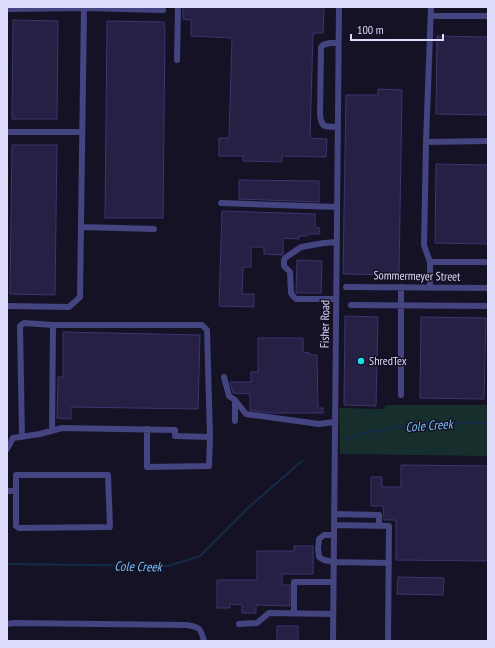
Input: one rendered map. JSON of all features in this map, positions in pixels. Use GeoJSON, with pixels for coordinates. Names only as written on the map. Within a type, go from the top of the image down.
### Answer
{"type":"FeatureCollection","features":[{"type":"Feature","properties":{"kind":"street"},"geometry":{"type":"LineString","coordinates":[[177,60],[178,7]]}},
{"type":"Feature","properties":{"kind":"street","name":"Fisher Road"},"geometry":{"type":"LineString","coordinates":[[333,641],[339,7]]}},
{"type":"Feature","properties":{"kind":"street"},"geometry":{"type":"LineString","coordinates":[[430,287],[430,262],[424,245],[431,7]]}},
{"type":"Feature","properties":{"kind":"street"},"geometry":{"type":"LineString","coordinates":[[7,306],[69,306],[80,297],[84,8]]}},
{"type":"Feature","properties":{"kind":"street"},"geometry":{"type":"LineString","coordinates":[[7,9],[84,8],[163,10]]}},
{"type":"Feature","properties":{"kind":"street"},"geometry":{"type":"LineString","coordinates":[[431,16],[488,16]]}},
{"type":"Feature","properties":{"kind":"street"},"geometry":{"type":"LineString","coordinates":[[338,43],[323,44],[321,47],[320,115],[322,125],[338,127]]}},
{"type":"Feature","properties":{"kind":"street"},"geometry":{"type":"LineString","coordinates":[[7,132],[82,132]]}},
{"type":"Feature","properties":{"kind":"street"},"geometry":{"type":"LineString","coordinates":[[426,142],[488,141]]}},
{"type":"Feature","properties":{"kind":"street"},"geometry":{"type":"LineString","coordinates":[[221,203],[337,207]]}},
{"type":"Feature","properties":{"kind":"street"},"geometry":{"type":"LineString","coordinates":[[82,227],[154,229]]}},
{"type":"Feature","properties":{"kind":"street"},"geometry":{"type":"LineString","coordinates":[[336,299],[296,299],[291,293],[290,272],[284,266],[284,260],[300,247],[337,242]]}},
{"type":"Feature","properties":{"kind":"street"},"geometry":{"type":"LineString","coordinates":[[430,262],[488,262]]}},
{"type":"Feature","properties":{"kind":"street","name":"Sommermeyer Street"},"geometry":{"type":"LineString","coordinates":[[346,287],[488,288]]}},
{"type":"Feature","properties":{"kind":"street"},"geometry":{"type":"LineString","coordinates":[[401,287],[401,395]]}},
{"type":"Feature","properties":{"kind":"street"},"geometry":{"type":"LineString","coordinates":[[351,305],[488,306]]}},
{"type":"Feature","properties":{"kind":"street"},"geometry":{"type":"LineString","coordinates":[[22,437],[20,326],[24,323],[54,325],[202,325],[207,330],[210,437],[209,466],[147,467],[147,429]]}},
{"type":"Feature","properties":{"kind":"street"},"geometry":{"type":"LineString","coordinates":[[52,430],[54,325]]}},
{"type":"Feature","properties":{"kind":"street"},"geometry":{"type":"LineString","coordinates":[[224,377],[229,396],[235,400],[246,414],[318,424],[334,422]]}},
{"type":"Feature","properties":{"kind":"street"},"geometry":{"type":"LineString","coordinates":[[235,400],[235,421]]}},
{"type":"Feature","properties":{"kind":"street"},"geometry":{"type":"LineString","coordinates":[[7,449],[13,438],[40,434],[62,428],[175,430],[175,436],[210,437]]}},
{"type":"Feature","properties":{"kind":"street"},"geometry":{"type":"LineString","coordinates":[[16,475],[108,475],[110,527],[20,528],[16,526],[16,491],[16,475]]}},
{"type":"Feature","properties":{"kind":"street"},"geometry":{"type":"LineString","coordinates":[[7,491],[16,491]]}},
{"type":"Feature","properties":{"kind":"street"},"geometry":{"type":"LineString","coordinates":[[334,514],[379,515],[379,526]]}},
{"type":"Feature","properties":{"kind":"street"},"geometry":{"type":"LineString","coordinates":[[334,525],[389,526],[388,641]]}},
{"type":"Feature","properties":{"kind":"street"},"geometry":{"type":"LineString","coordinates":[[334,536],[324,535],[319,539],[318,550],[320,557],[324,560],[334,562],[389,563]]}},
{"type":"Feature","properties":{"kind":"street"},"geometry":{"type":"LineString","coordinates":[[294,613],[294,582],[333,582]]}},
{"type":"Feature","properties":{"kind":"street"},"geometry":{"type":"LineString","coordinates":[[239,624],[257,623],[269,613],[333,614]]}},
{"type":"Feature","properties":{"kind":"street"},"geometry":{"type":"LineString","coordinates":[[7,624],[187,625],[201,630],[204,641]]}},
{"type":"Feature","properties":{"kind":"green space"},"geometry":{"type":"Polygon","coordinates":[[[386,405],[488,405],[488,456],[340,454],[339,408],[383,409],[386,405]]]}},
{"type":"Feature","properties":{"kind":"building"},"geometry":{"type":"Polygon","coordinates":[[[183,7],[324,7],[323,33],[313,33],[310,138],[327,139],[326,157],[282,156],[282,162],[243,161],[243,156],[219,156],[219,138],[229,138],[232,38],[191,36],[191,20],[183,19],[183,7]]]}},
{"type":"Feature","properties":{"kind":"building"},"geometry":{"type":"Polygon","coordinates":[[[13,20],[58,21],[57,119],[12,119],[13,20]]]}},
{"type":"Feature","properties":{"kind":"building"},"geometry":{"type":"Polygon","coordinates":[[[107,21],[164,22],[163,218],[105,218],[107,21]]]}},
{"type":"Feature","properties":{"kind":"building"},"geometry":{"type":"Polygon","coordinates":[[[437,36],[488,37],[488,115],[436,114],[437,36]]]}},
{"type":"Feature","properties":{"kind":"building"},"geometry":{"type":"Polygon","coordinates":[[[378,89],[402,90],[399,275],[343,274],[346,95],[378,95],[378,89]]]}},
{"type":"Feature","properties":{"kind":"building"},"geometry":{"type":"Polygon","coordinates":[[[12,145],[57,145],[55,295],[10,294],[12,145]]]}},
{"type":"Feature","properties":{"kind":"building"},"geometry":{"type":"Polygon","coordinates":[[[436,164],[488,165],[488,244],[435,243],[436,164]]]}},
{"type":"Feature","properties":{"kind":"building"},"geometry":{"type":"Polygon","coordinates":[[[239,180],[319,181],[319,202],[239,199],[239,180]]]}},
{"type":"Feature","properties":{"kind":"building"},"geometry":{"type":"Polygon","coordinates":[[[222,211],[315,214],[315,227],[320,228],[319,234],[299,236],[299,239],[283,238],[282,255],[264,254],[264,247],[251,247],[251,267],[243,267],[242,294],[254,294],[254,307],[219,306],[222,211]]]}},
{"type":"Feature","properties":{"kind":"building"},"geometry":{"type":"Polygon","coordinates":[[[297,260],[322,261],[321,293],[296,293],[297,260]]]}},
{"type":"Feature","properties":{"kind":"building","name":"ShredTex"},"geometry":{"type":"Polygon","coordinates":[[[345,316],[378,317],[376,406],[344,405],[345,316]]]}},
{"type":"Feature","properties":{"kind":"building"},"geometry":{"type":"Polygon","coordinates":[[[421,317],[486,318],[484,399],[420,398],[421,317]]]}},
{"type":"Feature","properties":{"kind":"building"},"geometry":{"type":"Polygon","coordinates":[[[63,332],[200,335],[198,409],[71,407],[71,419],[57,418],[58,377],[63,377],[63,332]]]}},
{"type":"Feature","properties":{"kind":"building"},"geometry":{"type":"Polygon","coordinates":[[[258,338],[303,338],[303,352],[310,353],[310,355],[317,355],[318,408],[323,408],[323,413],[272,413],[250,410],[250,394],[233,393],[230,382],[251,382],[251,372],[258,372],[258,338]]]}},
{"type":"Feature","properties":{"kind":"building"},"geometry":{"type":"Polygon","coordinates":[[[401,465],[488,466],[488,561],[396,560],[396,520],[384,520],[383,506],[371,506],[371,477],[382,477],[382,487],[401,487],[401,465]]]}},
{"type":"Feature","properties":{"kind":"building"},"geometry":{"type":"Polygon","coordinates":[[[294,546],[313,546],[313,574],[282,574],[282,585],[290,585],[290,606],[256,605],[256,613],[242,613],[242,605],[230,604],[230,608],[217,608],[217,580],[257,580],[257,551],[294,551],[294,546]]]}},
{"type":"Feature","properties":{"kind":"building"},"geometry":{"type":"Polygon","coordinates":[[[398,577],[444,578],[443,595],[397,594],[398,577]]]}},
{"type":"Feature","properties":{"kind":"building"},"geometry":{"type":"Polygon","coordinates":[[[277,626],[298,626],[298,641],[277,641],[277,626]]]}},
{"type":"Feature","properties":{"kind":"waterway","name":"Cole Creek"},"geometry":{"type":"LineString","coordinates":[[347,439],[367,432],[427,423],[488,423]]}},
{"type":"Feature","properties":{"kind":"waterway","name":"Cole Creek"},"geometry":{"type":"LineString","coordinates":[[7,564],[168,566],[200,556],[249,507],[302,461]]}},
{"type":"Feature","properties":{"kind":"place","name":"ShredTex"},"geometry":{"type":"Point","coordinates":[361,361]}}]}
